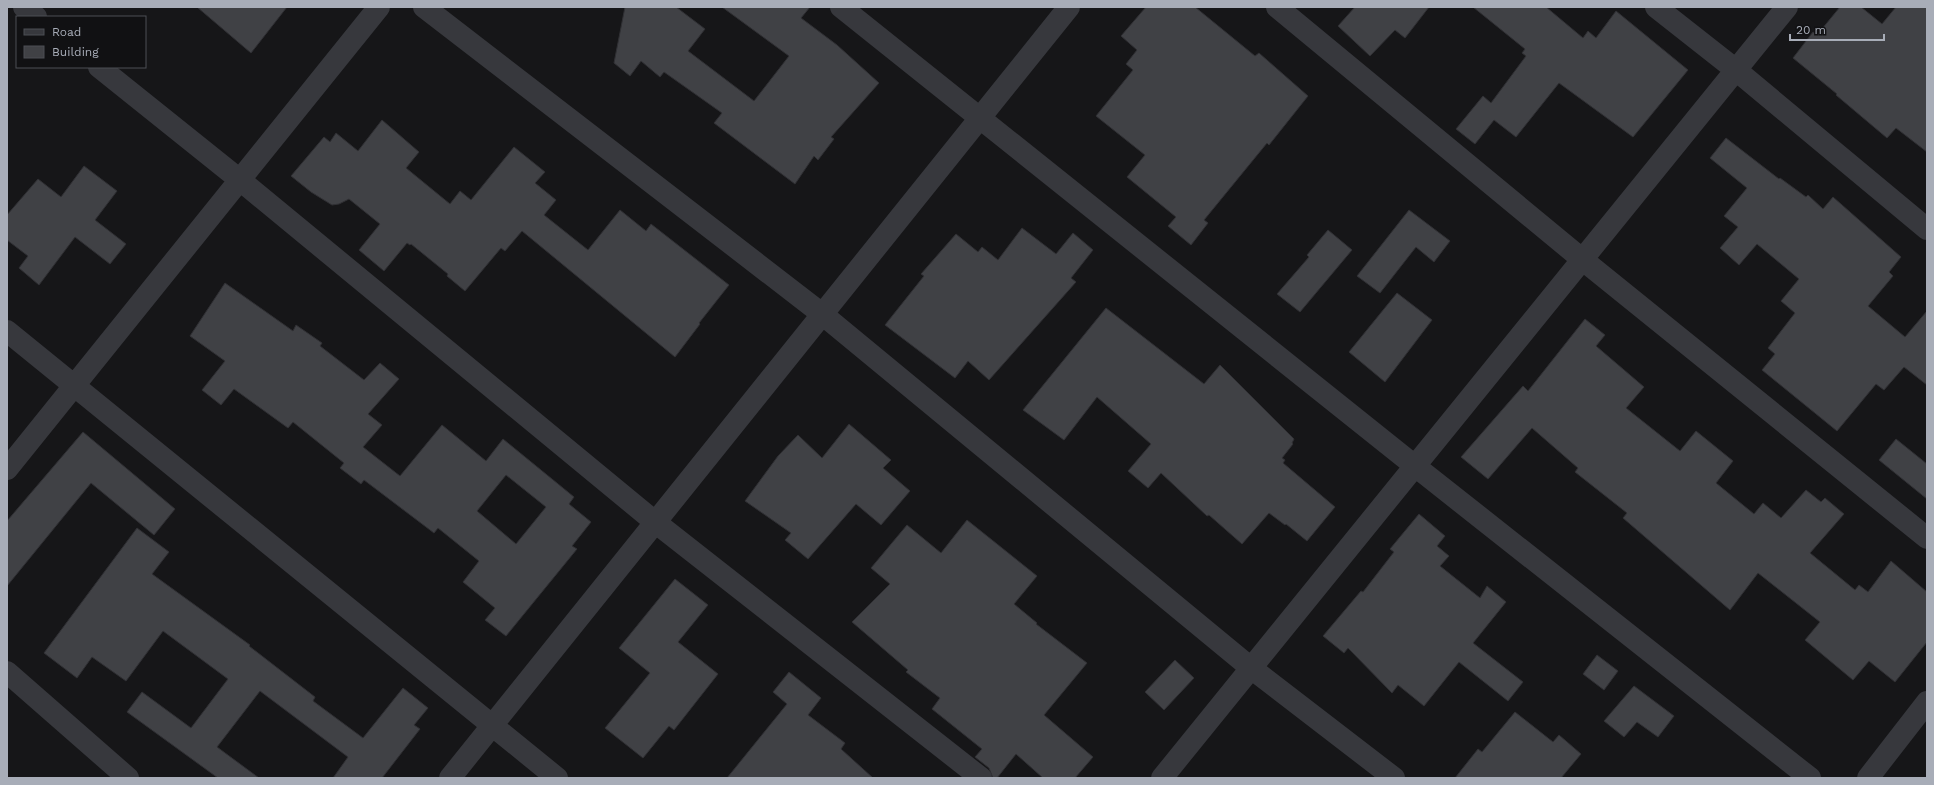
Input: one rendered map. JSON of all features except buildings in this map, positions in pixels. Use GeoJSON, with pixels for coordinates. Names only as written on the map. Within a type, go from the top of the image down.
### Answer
{"type":"FeatureCollection","features":[{"type":"Feature","properties":{"kind":"street"},"geometry":{"type":"LineString","coordinates":[[24,7],[35,16]]}},
{"type":"Feature","properties":{"kind":"street"},"geometry":{"type":"LineString","coordinates":[[7,468],[379,7]]}},
{"type":"Feature","properties":{"kind":"street"},"geometry":{"type":"LineString","coordinates":[[424,7],[822,314],[1251,668],[1394,778]]}},
{"type":"Feature","properties":{"kind":"street"},"geometry":{"type":"LineString","coordinates":[[841,7],[1415,466],[1810,778]]}},
{"type":"Feature","properties":{"kind":"street"},"geometry":{"type":"LineString","coordinates":[[450,778],[1069,7]]}},
{"type":"Feature","properties":{"kind":"street"},"geometry":{"type":"LineString","coordinates":[[1277,7],[1583,260],[1927,538]]}},
{"type":"Feature","properties":{"kind":"street"},"geometry":{"type":"LineString","coordinates":[[1656,7],[1736,70],[1927,229]]}},
{"type":"Feature","properties":{"kind":"street"},"geometry":{"type":"LineString","coordinates":[[1162,778],[1787,7]]}},
{"type":"Feature","properties":{"kind":"street"},"geometry":{"type":"LineString","coordinates":[[100,68],[240,180],[655,522],[981,778]]}},
{"type":"Feature","properties":{"kind":"street"},"geometry":{"type":"LineString","coordinates":[[7,331],[491,726],[557,778]]}},
{"type":"Feature","properties":{"kind":"street"},"geometry":{"type":"LineString","coordinates":[[7,672],[128,778]]}},
{"type":"Feature","properties":{"kind":"street"},"geometry":{"type":"LineString","coordinates":[[1868,778],[1927,702]]}}]}
